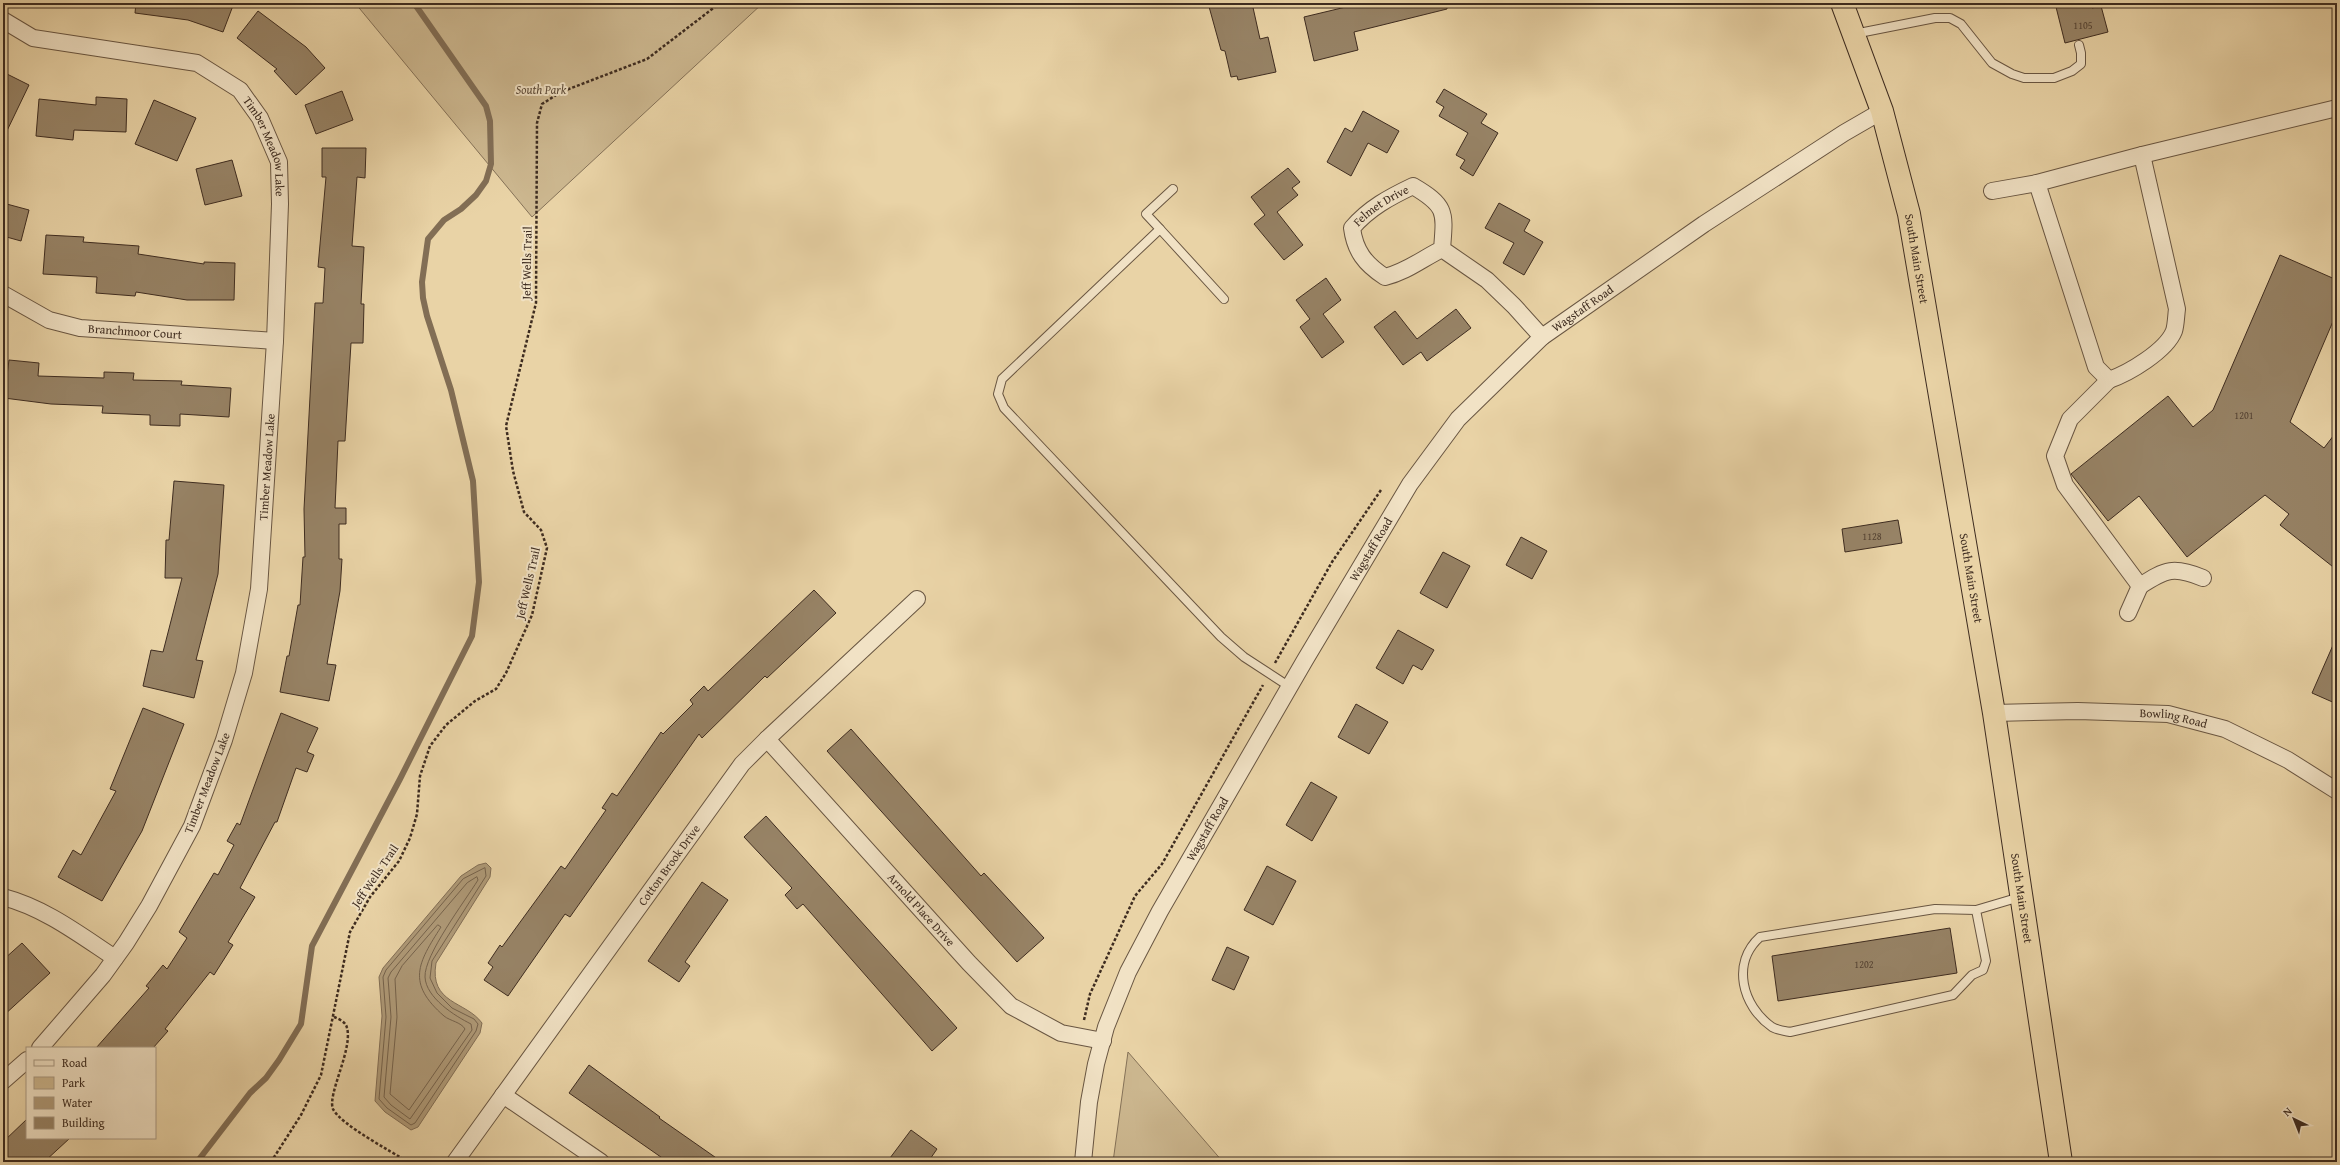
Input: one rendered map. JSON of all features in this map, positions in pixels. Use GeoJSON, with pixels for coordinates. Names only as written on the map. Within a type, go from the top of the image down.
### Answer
{"type":"FeatureCollection","features":[{"type":"Feature","properties":{"kind":"highway","name":"South Main Street"},"geometry":{"type":"LineString","coordinates":[[1842,3],[1882,111],[1909,214],[1994,713],[2061,1162]]}},
{"type":"Feature","properties":{"kind":"street","name":"Timber Meadow Lake"},"geometry":{"type":"LineString","coordinates":[[3,20],[33,38],[197,63],[240,90],[260,118],[279,162],[280,204],[275,341],[259,589],[244,673],[224,740],[192,826],[149,906],[115,958],[41,1047]]}},
{"type":"Feature","properties":{"kind":"street"},"geometry":{"type":"LineString","coordinates":[[1992,191],[2037,183],[2142,155],[2337,108]]}},
{"type":"Feature","properties":{"kind":"street","name":"Wagstaff Road"},"geometry":{"type":"LineString","coordinates":[[1083,1162],[1089,1102],[1102,1041],[1128,972],[1160,911],[1410,484],[1458,419],[1542,337],[1711,220],[1844,133],[1882,111]]}},
{"type":"Feature","properties":{"kind":"street"},"geometry":{"type":"LineString","coordinates":[[2140,586],[2065,485],[2056,456],[2070,419],[2109,380],[2127,374],[2153,355],[2173,332],[2177,309],[2142,155]]}},
{"type":"Feature","properties":{"kind":"street"},"geometry":{"type":"LineString","coordinates":[[2037,183],[2096,367],[2109,380]]}},
{"type":"Feature","properties":{"kind":"street","name":"Felmet Drive"},"geometry":{"type":"LineString","coordinates":[[1413,186],[1432,197],[1444,216],[1442,249],[1419,260],[1401,274],[1385,278],[1372,269],[1354,246],[1352,228],[1363,215],[1388,198],[1413,186]]}},
{"type":"Feature","properties":{"kind":"street"},"geometry":{"type":"LineString","coordinates":[[1442,249],[1487,280],[1514,306],[1542,337]]}},
{"type":"Feature","properties":{"kind":"street","name":"Branchmoor Court"},"geometry":{"type":"LineString","coordinates":[[3,294],[49,320],[80,328],[275,341]]}},
{"type":"Feature","properties":{"kind":"street"},"geometry":{"type":"LineString","coordinates":[[2128,613],[2140,586],[2160,573],[2184,570],[2203,578]]}},
{"type":"Feature","properties":{"kind":"street","name":"Cotton Brook Drive"},"geometry":{"type":"LineString","coordinates":[[455,1162],[742,764],[917,599]]}},
{"type":"Feature","properties":{"kind":"street","name":"Bowling Road"},"geometry":{"type":"LineString","coordinates":[[1994,713],[2078,711],[2168,714],[2225,730],[2288,760],[2337,791]]}},
{"type":"Feature","properties":{"kind":"street","name":"Arnold Place Drive"},"geometry":{"type":"LineString","coordinates":[[767,739],[969,963],[1010,1006],[1061,1033],[1102,1041]]}},
{"type":"Feature","properties":{"kind":"street"},"geometry":{"type":"LineString","coordinates":[[3,896],[16,900],[55,918],[115,958]]}},
{"type":"Feature","properties":{"kind":"street"},"geometry":{"type":"LineString","coordinates":[[3,1081],[26,1061]]}},
{"type":"Feature","properties":{"kind":"street"},"geometry":{"type":"LineString","coordinates":[[503,1095],[601,1162]]}},
{"type":"Feature","properties":{"kind":"lane"},"geometry":{"type":"LineString","coordinates":[[1854,34],[1935,18],[1950,18],[1961,24],[1992,63],[2005,71],[2024,78],[2054,78],[2072,71],[2080,64],[2081,53],[2079,45]]}},
{"type":"Feature","properties":{"kind":"lane"},"geometry":{"type":"LineString","coordinates":[[1173,189],[1146,214],[1224,299]]}},
{"type":"Feature","properties":{"kind":"lane"},"geometry":{"type":"LineString","coordinates":[[1160,229],[1002,379],[998,394],[1004,408],[1221,637],[1244,657],[1290,687]]}},
{"type":"Feature","properties":{"kind":"lane"},"geometry":{"type":"LineString","coordinates":[[1976,910],[1986,961],[1983,970],[1972,975],[1953,995],[1790,1032],[1774,1028],[1759,1015],[1748,1000],[1743,980],[1744,960],[1751,945],[1760,937],[1940,909],[1976,910],[2021,896]]}},
{"type":"Feature","properties":{"kind":"path","name":"Jeff Wells Trail"},"geometry":{"type":"LineString","coordinates":[[271,1162],[301,1115],[321,1075],[334,1017],[350,932],[370,897],[399,861],[410,838],[418,814],[420,776],[430,746],[446,725],[475,701],[496,689],[506,673],[534,608],[547,548],[541,530],[524,512],[513,471],[506,426],[536,303],[537,123],[542,104],[561,92],[647,59],[720,3]]}},
{"type":"Feature","properties":{"kind":"path"},"geometry":{"type":"LineString","coordinates":[[1281,652],[1332,562],[1381,490]]}},
{"type":"Feature","properties":{"kind":"path"},"geometry":{"type":"LineString","coordinates":[[1085,1011],[1090,994],[1135,896],[1162,864],[1261,688]]}},
{"type":"Feature","properties":{"kind":"path"},"geometry":{"type":"LineString","coordinates":[[334,1017],[343,1021],[347,1028],[344,1065],[332,1099],[333,1108],[346,1122],[408,1162]]}},
{"type":"Feature","properties":{"kind":"green space","name":"South Park"},"geometry":{"type":"Polygon","coordinates":[[[355,3],[763,3],[532,217],[355,3]]]}},
{"type":"Feature","properties":{"kind":"green space"},"geometry":{"type":"Polygon","coordinates":[[[1128,1052],[1223,1162],[1113,1162],[1128,1052]]]}},
{"type":"Feature","properties":{"kind":"water"},"geometry":{"type":"Polygon","coordinates":[[[486,863],[491,868],[490,877],[436,963],[435,976],[438,987],[443,994],[467,1010],[482,1023],[480,1033],[418,1127],[411,1130],[385,1112],[375,1101],[382,1016],[379,977],[383,968],[461,876],[478,865],[486,863]]]}},
{"type":"Feature","properties":{"kind":"building"},"geometry":{"type":"Polygon","coordinates":[[[136,3],[234,3],[223,32],[188,20],[135,13],[136,3]]]}},
{"type":"Feature","properties":{"kind":"building"},"geometry":{"type":"Polygon","coordinates":[[[1208,3],[1252,3],[1260,39],[1268,37],[1276,72],[1238,80],[1237,76],[1231,77],[1225,51],[1221,50],[1208,3]]]}},
{"type":"Feature","properties":{"kind":"building"},"geometry":{"type":"Polygon","coordinates":[[[1349,3],[1447,3],[1447,9],[1354,32],[1358,50],[1314,61],[1304,17],[1350,6],[1349,3]]]}},
{"type":"Feature","properties":{"kind":"building"},"geometry":{"type":"Polygon","coordinates":[[[2055,3],[2091,3],[2092,8],[2101,6],[2108,32],[2065,43],[2055,3]]]}},
{"type":"Feature","properties":{"kind":"building"},"geometry":{"type":"Polygon","coordinates":[[[258,11],[306,47],[325,68],[296,95],[274,71],[277,69],[237,38],[258,11]]]}},
{"type":"Feature","properties":{"kind":"building"},"geometry":{"type":"Polygon","coordinates":[[[3,72],[29,85],[3,139],[3,72]]]}},
{"type":"Feature","properties":{"kind":"building"},"geometry":{"type":"Polygon","coordinates":[[[1444,89],[1487,114],[1481,123],[1498,133],[1473,176],[1460,168],[1465,160],[1456,155],[1468,133],[1439,116],[1444,107],[1436,102],[1444,89]]]}},
{"type":"Feature","properties":{"kind":"building"},"geometry":{"type":"Polygon","coordinates":[[[342,91],[353,120],[316,134],[305,105],[342,91]]]}},
{"type":"Feature","properties":{"kind":"building"},"geometry":{"type":"Polygon","coordinates":[[[96,97],[127,99],[126,132],[74,130],[73,140],[36,136],[39,99],[96,105],[96,97]]]}},
{"type":"Feature","properties":{"kind":"building"},"geometry":{"type":"Polygon","coordinates":[[[154,100],[196,118],[177,161],[135,144],[154,100]]]}},
{"type":"Feature","properties":{"kind":"building"},"geometry":{"type":"Polygon","coordinates":[[[1363,111],[1399,131],[1387,153],[1368,143],[1351,176],[1327,162],[1345,128],[1352,132],[1363,111]]]}},
{"type":"Feature","properties":{"kind":"building"},"geometry":{"type":"Polygon","coordinates":[[[322,148],[366,148],[365,178],[357,177],[352,246],[364,247],[361,304],[364,304],[363,343],[351,343],[345,441],[338,441],[335,508],[346,508],[346,524],[339,524],[339,559],[342,559],[340,591],[327,664],[336,665],[329,701],[280,692],[287,656],[289,656],[298,605],[300,605],[303,557],[305,557],[304,509],[315,303],[323,303],[325,268],[318,267],[326,177],[322,177],[322,148]]]}},
{"type":"Feature","properties":{"kind":"building"},"geometry":{"type":"Polygon","coordinates":[[[232,160],[242,196],[205,205],[196,169],[232,160]]]}},
{"type":"Feature","properties":{"kind":"building"},"geometry":{"type":"Polygon","coordinates":[[[1288,168],[1300,182],[1292,188],[1298,195],[1277,212],[1303,245],[1284,260],[1254,224],[1265,215],[1251,197],[1288,168]]]}},
{"type":"Feature","properties":{"kind":"building"},"geometry":{"type":"Polygon","coordinates":[[[3,203],[29,210],[21,241],[3,236],[3,203]]]}},
{"type":"Feature","properties":{"kind":"building"},"geometry":{"type":"Polygon","coordinates":[[[1499,203],[1530,220],[1524,231],[1543,242],[1524,275],[1503,263],[1514,243],[1485,228],[1499,203]]]}},
{"type":"Feature","properties":{"kind":"building"},"geometry":{"type":"Polygon","coordinates":[[[46,235],[84,237],[83,242],[139,246],[138,254],[204,264],[204,262],[235,263],[234,300],[187,300],[136,292],[135,296],[96,293],[97,277],[43,274],[46,235]]]}},
{"type":"Feature","properties":{"kind":"building"},"geometry":{"type":"Polygon","coordinates":[[[2280,255],[2337,280],[2337,312],[2290,422],[2324,448],[2337,431],[2337,570],[2280,525],[2289,514],[2265,495],[2187,557],[2139,496],[2108,521],[2071,474],[2168,396],[2193,427],[2213,410],[2280,255]]]}},
{"type":"Feature","properties":{"kind":"building"},"geometry":{"type":"Polygon","coordinates":[[[1326,278],[1341,300],[1323,314],[1344,342],[1322,358],[1300,327],[1310,319],[1296,300],[1326,278]]]}},
{"type":"Feature","properties":{"kind":"building"},"geometry":{"type":"Polygon","coordinates":[[[1456,309],[1471,328],[1427,361],[1421,352],[1403,365],[1374,327],[1395,311],[1417,339],[1456,309]]]}},
{"type":"Feature","properties":{"kind":"building"},"geometry":{"type":"Polygon","coordinates":[[[9,360],[39,363],[38,376],[104,378],[104,372],[134,373],[133,380],[182,381],[181,385],[231,388],[229,417],[180,414],[180,426],[150,425],[150,415],[102,413],[103,406],[51,404],[4,398],[9,360]]]}},
{"type":"Feature","properties":{"kind":"building"},"geometry":{"type":"Polygon","coordinates":[[[174,481],[224,485],[218,574],[196,660],[203,661],[194,698],[143,686],[151,650],[163,652],[182,578],[165,578],[166,540],[169,540],[174,481]]]}},
{"type":"Feature","properties":{"kind":"building"},"geometry":{"type":"Polygon","coordinates":[[[1898,520],[1902,543],[1845,552],[1842,529],[1898,520]]]}},
{"type":"Feature","properties":{"kind":"building"},"geometry":{"type":"Polygon","coordinates":[[[1521,537],[1547,551],[1532,579],[1506,565],[1521,537]]]}},
{"type":"Feature","properties":{"kind":"building"},"geometry":{"type":"Polygon","coordinates":[[[1443,552],[1470,566],[1447,608],[1420,593],[1443,552]]]}},
{"type":"Feature","properties":{"kind":"building"},"geometry":{"type":"Polygon","coordinates":[[[814,590],[836,613],[767,678],[765,676],[702,738],[699,734],[570,917],[565,914],[508,996],[484,980],[493,967],[488,963],[500,945],[502,947],[561,866],[565,869],[606,810],[602,808],[612,793],[617,796],[661,732],[663,734],[693,704],[690,700],[704,686],[708,691],[814,590]]]}},
{"type":"Feature","properties":{"kind":"building"},"geometry":{"type":"Polygon","coordinates":[[[1398,630],[1434,650],[1422,670],[1413,665],[1403,684],[1376,668],[1398,630]]]}},
{"type":"Feature","properties":{"kind":"building"},"geometry":{"type":"Polygon","coordinates":[[[2337,636],[2337,704],[2312,693],[2337,636]]]}},
{"type":"Feature","properties":{"kind":"building"},"geometry":{"type":"Polygon","coordinates":[[[1356,704],[1388,722],[1369,754],[1338,737],[1356,704]]]}},
{"type":"Feature","properties":{"kind":"building"},"geometry":{"type":"Polygon","coordinates":[[[143,708],[184,724],[142,831],[102,901],[58,877],[73,850],[81,855],[116,791],[110,789],[143,708]]]}},
{"type":"Feature","properties":{"kind":"building"},"geometry":{"type":"Polygon","coordinates":[[[281,713],[318,728],[307,752],[314,755],[307,772],[296,768],[277,822],[275,822],[240,888],[255,897],[228,942],[233,945],[214,975],[210,972],[165,1029],[168,1031],[154,1047],[97,1047],[149,988],[146,986],[163,965],[167,969],[187,938],[179,932],[214,873],[218,875],[234,845],[227,841],[237,823],[240,825],[281,713]]]}},
{"type":"Feature","properties":{"kind":"building"},"geometry":{"type":"Polygon","coordinates":[[[851,729],[981,876],[984,873],[1044,938],[1017,962],[827,751],[851,729]]]}},
{"type":"Feature","properties":{"kind":"building"},"geometry":{"type":"Polygon","coordinates":[[[1311,782],[1337,797],[1312,841],[1286,825],[1311,782]]]}},
{"type":"Feature","properties":{"kind":"building"},"geometry":{"type":"Polygon","coordinates":[[[766,816],[957,1028],[932,1051],[803,904],[797,909],[785,895],[792,888],[744,837],[766,816]]]}},
{"type":"Feature","properties":{"kind":"building"},"geometry":{"type":"Polygon","coordinates":[[[1267,866],[1296,881],[1273,925],[1244,910],[1267,866]]]}},
{"type":"Feature","properties":{"kind":"building"},"geometry":{"type":"Polygon","coordinates":[[[702,882],[728,900],[685,962],[690,966],[679,982],[648,961],[702,882]]]}},
{"type":"Feature","properties":{"kind":"building"},"geometry":{"type":"Polygon","coordinates":[[[1950,928],[1957,973],[1778,1001],[1772,956],[1950,928]]]}},
{"type":"Feature","properties":{"kind":"building"},"geometry":{"type":"Polygon","coordinates":[[[22,943],[50,973],[3,1016],[3,960],[22,943]]]}},
{"type":"Feature","properties":{"kind":"building"},"geometry":{"type":"Polygon","coordinates":[[[1227,947],[1249,957],[1234,990],[1212,980],[1227,947]]]}},
{"type":"Feature","properties":{"kind":"building"},"geometry":{"type":"Polygon","coordinates":[[[589,1065],[660,1117],[659,1118],[722,1162],[668,1162],[569,1093],[589,1065]]]}},
{"type":"Feature","properties":{"kind":"building"},"geometry":{"type":"Polygon","coordinates":[[[26,1120],[26,1139],[69,1139],[44,1162],[3,1162],[3,1142],[26,1120]]]}},
{"type":"Feature","properties":{"kind":"building"},"geometry":{"type":"Polygon","coordinates":[[[911,1130],[937,1149],[928,1162],[887,1162],[911,1130]]]}},
{"type":"Feature","properties":{"kind":"waterway"},"geometry":{"type":"LineString","coordinates":[[197,1162],[250,1093],[266,1078],[301,1024],[312,946],[400,779],[472,636],[479,582],[473,481],[451,390],[427,316],[423,298],[422,282],[428,239],[444,220],[461,209],[476,195],[486,181],[491,164],[490,121],[486,106],[414,3]]}}]}
